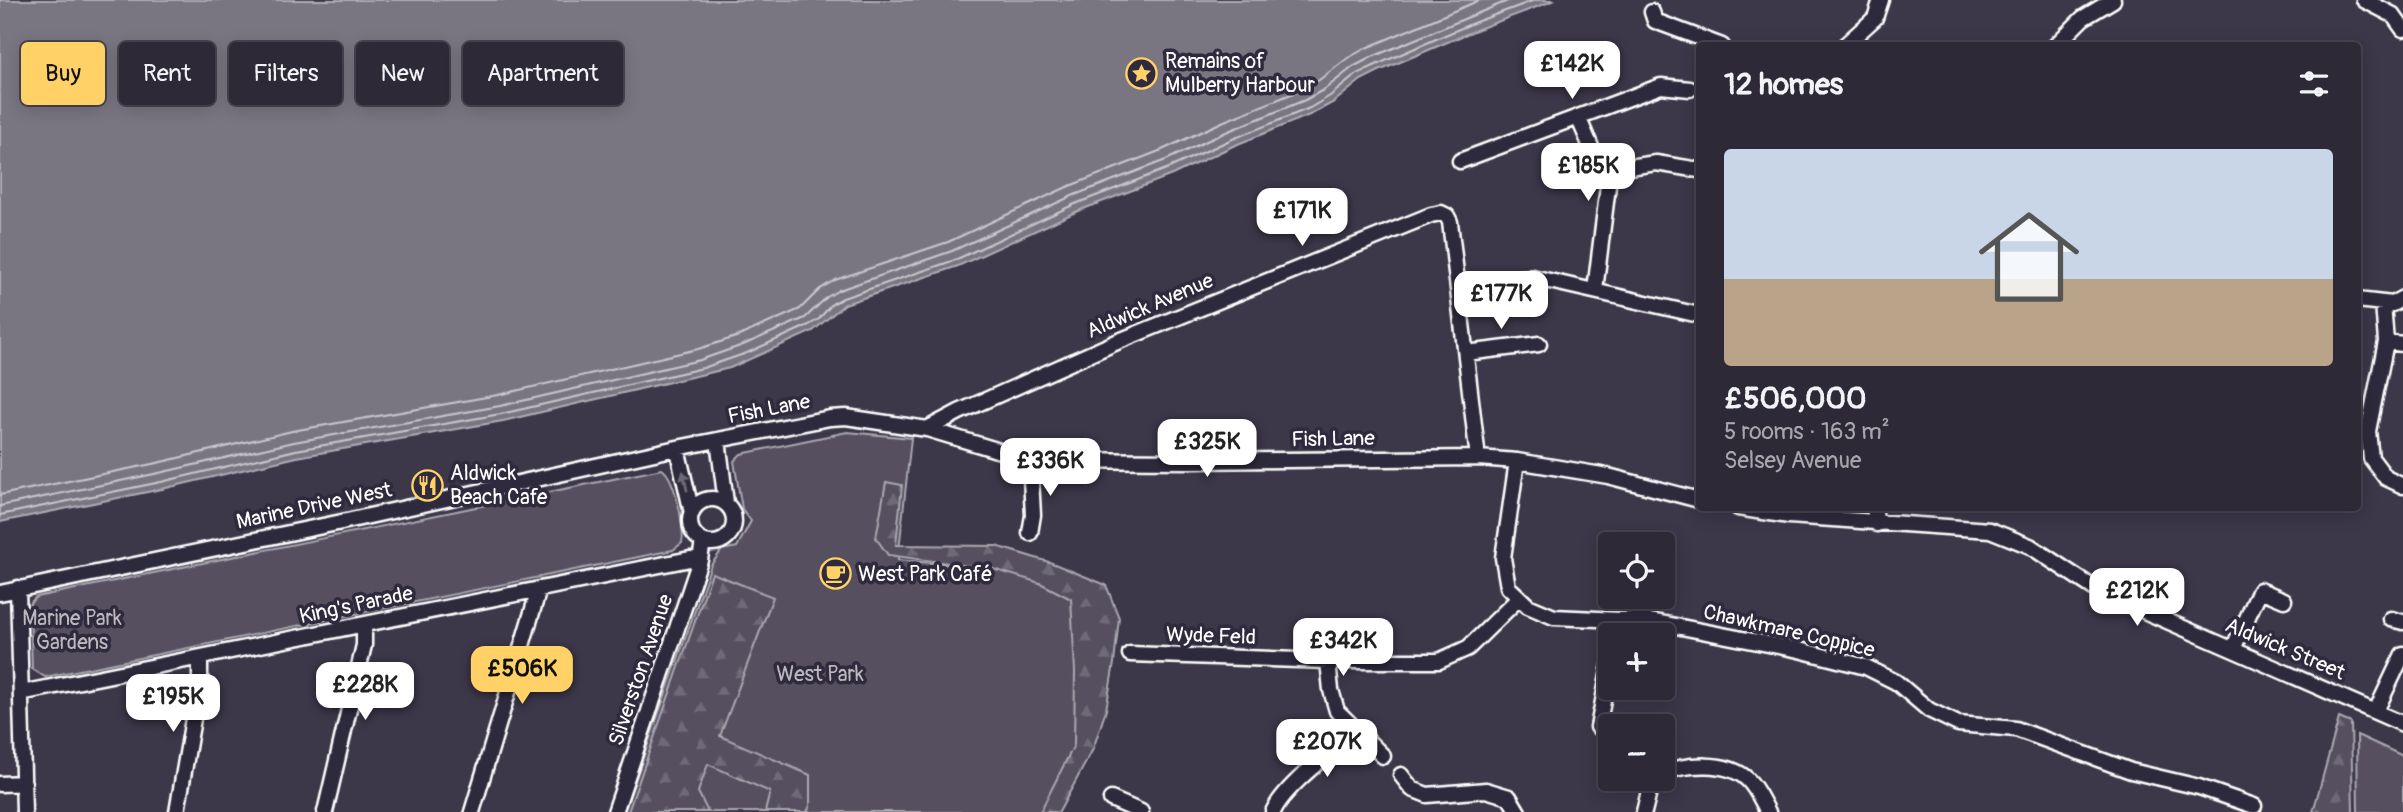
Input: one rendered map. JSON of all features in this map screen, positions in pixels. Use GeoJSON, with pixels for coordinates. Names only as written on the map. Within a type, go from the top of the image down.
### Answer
{"type":"FeatureCollection","features":[{"type":"Feature","properties":{"kind":"street"},"geometry":{"type":"LineString","coordinates":[[1848,42],[1875,18],[1881,0]]}},
{"type":"Feature","properties":{"kind":"street"},"geometry":{"type":"LineString","coordinates":[[2364,0],[2393,15],[2403,29]]}},
{"type":"Feature","properties":{"kind":"street"},"geometry":{"type":"LineString","coordinates":[[2059,42],[2104,2]]}},
{"type":"Feature","properties":{"kind":"street"},"geometry":{"type":"LineString","coordinates":[[1652,12],[1655,21],[1711,42]]}},
{"type":"Feature","properties":{"kind":"street"},"geometry":{"type":"LineString","coordinates":[[1460,162],[1661,86],[1690,89]]}},
{"type":"Feature","properties":{"kind":"street"},"geometry":{"type":"LineString","coordinates":[[1578,117],[1608,186],[1595,290]]}},
{"type":"Feature","properties":{"kind":"street"},"geometry":{"type":"LineString","coordinates":[[1601,171],[1656,163],[1696,170]]}},
{"type":"Feature","properties":{"kind":"street","name":"Aldwick Avenue"},"geometry":{"type":"LineString","coordinates":[[927,429],[959,412],[1119,341],[1441,213],[1447,216],[1450,222],[1477,450]]}},
{"type":"Feature","properties":{"kind":"street"},"geometry":{"type":"LineString","coordinates":[[1479,283],[1532,277],[1696,314]]}},
{"type":"Feature","properties":{"kind":"street"},"geometry":{"type":"LineString","coordinates":[[2361,300],[2392,304],[2403,298]]}},
{"type":"Feature","properties":{"kind":"street"},"geometry":{"type":"LineString","coordinates":[[2383,303],[2386,342],[2368,431],[2371,458],[2386,478],[2403,486]]}},
{"type":"Feature","properties":{"kind":"street"},"geometry":{"type":"LineString","coordinates":[[2386,342],[2403,344]]}},
{"type":"Feature","properties":{"kind":"street"},"geometry":{"type":"LineString","coordinates":[[1466,353],[1539,344]]}},
{"type":"Feature","properties":{"kind":"street","name":"Fish Lane"},"geometry":{"type":"LineString","coordinates":[[718,440],[846,417],[927,429],[1030,460],[1478,458],[1608,475],[1696,499]]}},
{"type":"Feature","properties":{"kind":"street"},"geometry":{"type":"LineString","coordinates":[[718,440],[726,503]]}},
{"type":"Feature","properties":{"kind":"street","name":"Marine Drive West"},"geometry":{"type":"LineString","coordinates":[[0,593],[718,440]]}},
{"type":"Feature","properties":{"kind":"street","name":"Silverston Avenue"},"geometry":{"type":"LineString","coordinates":[[615,812],[700,561],[703,541],[693,532],[690,520],[692,513],[677,448]]}},
{"type":"Feature","properties":{"kind":"street"},"geometry":{"type":"LineString","coordinates":[[1030,460],[1033,515],[1030,533]]}},
{"type":"Feature","properties":{"kind":"street"},"geometry":{"type":"LineString","coordinates":[[1517,461],[1503,558],[1508,587],[1519,598]]}},
{"type":"Feature","properties":{"kind":"street"},"geometry":{"type":"LineString","coordinates":[[692,513],[706,500],[720,500],[731,508],[735,522],[730,535],[717,543],[703,541]]}},
{"type":"Feature","properties":{"kind":"street"},"geometry":{"type":"LineString","coordinates":[[1757,511],[1877,523],[1875,511]]}},
{"type":"Feature","properties":{"kind":"street","name":"Aldwick Street"},"geometry":{"type":"LineString","coordinates":[[1877,523],[1990,530],[2030,546],[2095,589],[2403,724]]}},
{"type":"Feature","properties":{"kind":"street","name":"King's Parade"},"geometry":{"type":"LineString","coordinates":[[21,692],[690,559],[700,561]]}},
{"type":"Feature","properties":{"kind":"street"},"geometry":{"type":"LineString","coordinates":[[18,588],[24,812]]}},
{"type":"Feature","properties":{"kind":"street"},"geometry":{"type":"LineString","coordinates":[[472,812],[538,589]]}},
{"type":"Feature","properties":{"kind":"street"},"geometry":{"type":"LineString","coordinates":[[2233,649],[2260,590],[2284,600]]}},
{"type":"Feature","properties":{"kind":"street","name":"Chawkmare Coppice"},"geometry":{"type":"LineString","coordinates":[[1519,598],[1528,606],[1554,617],[1598,625]]}},
{"type":"Feature","properties":{"kind":"street","name":"Wyde Feld"},"geometry":{"type":"LineString","coordinates":[[1130,654],[1328,661],[1439,661],[1468,648],[1519,598]]}},
{"type":"Feature","properties":{"kind":"street","name":"Chawkmare Coppice"},"geometry":{"type":"LineString","coordinates":[[1630,623],[1640,619],[1661,623]]}},
{"type":"Feature","properties":{"kind":"street"},"geometry":{"type":"LineString","coordinates":[[325,812],[364,645],[364,625]]}},
{"type":"Feature","properties":{"kind":"street","name":"Chawkmare Coppice"},"geometry":{"type":"LineString","coordinates":[[1675,626],[1799,650],[1866,667],[1896,682],[1929,710],[1958,724],[2016,730],[2131,771],[2199,787],[2254,806]]}},
{"type":"Feature","properties":{"kind":"street"},"geometry":{"type":"LineString","coordinates":[[2376,711],[2403,654]]}},
{"type":"Feature","properties":{"kind":"street"},"geometry":{"type":"LineString","coordinates":[[177,812],[200,678],[200,658]]}},
{"type":"Feature","properties":{"kind":"street"},"geometry":{"type":"LineString","coordinates":[[1328,661],[1336,710],[1383,756]]}},
{"type":"Feature","properties":{"kind":"street"},"geometry":{"type":"LineString","coordinates":[[1273,812],[1276,804],[1301,778],[1356,730]]}},
{"type":"Feature","properties":{"kind":"street"},"geometry":{"type":"LineString","coordinates":[[1675,768],[1701,765],[1721,767],[1747,778],[1768,812]]}},
{"type":"Feature","properties":{"kind":"street"},"geometry":{"type":"LineString","coordinates":[[1401,775],[1412,789],[1427,795],[1486,790],[1509,797],[1518,812]]}},
{"type":"Feature","properties":{"kind":"street"},"geometry":{"type":"LineString","coordinates":[[0,785],[24,783]]}},
{"type":"Feature","properties":{"kind":"street"},"geometry":{"type":"LineString","coordinates":[[1644,812],[1649,791]]}},
{"type":"Feature","properties":{"kind":"street"},"geometry":{"type":"LineString","coordinates":[[1111,799],[1141,812]]}},
{"type":"Feature","properties":{"kind":"green space","name":"West Park"},"geometry":{"type":"Polygon","coordinates":[[[847,432],[911,438],[898,560],[1080,576],[1087,748],[1054,812],[624,812],[711,565],[722,550],[737,547],[751,521],[742,509],[734,461],[741,454],[847,432]]]}},
{"type":"Feature","properties":{"kind":"green space","name":"Marine Park Gardens"},"geometry":{"type":"Polygon","coordinates":[[[662,469],[675,492],[682,526],[682,543],[673,550],[45,677],[32,669],[30,603],[36,597],[662,469]]]}},
{"type":"Feature","properties":{"kind":"green space"},"geometry":{"type":"Polygon","coordinates":[[[886,482],[902,485],[896,545],[996,546],[1052,563],[1106,585],[1119,618],[1106,710],[1093,749],[1059,812],[1040,812],[1074,745],[1075,671],[1071,599],[1040,583],[993,569],[888,555],[876,538],[886,482]]]}},
{"type":"Feature","properties":{"kind":"green space"},"geometry":{"type":"Polygon","coordinates":[[[712,573],[773,597],[720,736],[810,775],[810,806],[807,812],[765,812],[770,792],[708,764],[698,792],[708,812],[628,812],[712,573]]]}},
{"type":"Feature","properties":{"kind":"green space"},"geometry":{"type":"Polygon","coordinates":[[[2339,718],[2351,723],[2353,812],[2313,812],[2339,718]]]}},
{"type":"Feature","properties":{"kind":"green space"},"geometry":{"type":"Polygon","coordinates":[[[2357,735],[2403,756],[2403,812],[2358,812],[2357,735]]]}},
{"type":"Feature","properties":{"kind":"water"},"geometry":{"type":"Polygon","coordinates":[[[0,0],[1555,0],[1379,71],[1361,80],[1334,102],[1312,114],[1233,146],[1172,175],[1078,211],[958,266],[845,304],[813,331],[730,368],[503,421],[297,457],[162,489],[0,522],[0,0]]]}},
{"type":"Feature","properties":{"kind":"place","name":"Remains of Mulberry Harbour"},"geometry":{"type":"Point","coordinates":[1142,73]}},
{"type":"Feature","properties":{"kind":"place","name":"Aldwick Beach Cafe"},"geometry":{"type":"Point","coordinates":[427,485]}},
{"type":"Feature","properties":{"kind":"place","name":"West Park Café"},"geometry":{"type":"Point","coordinates":[835,574]}}]}
